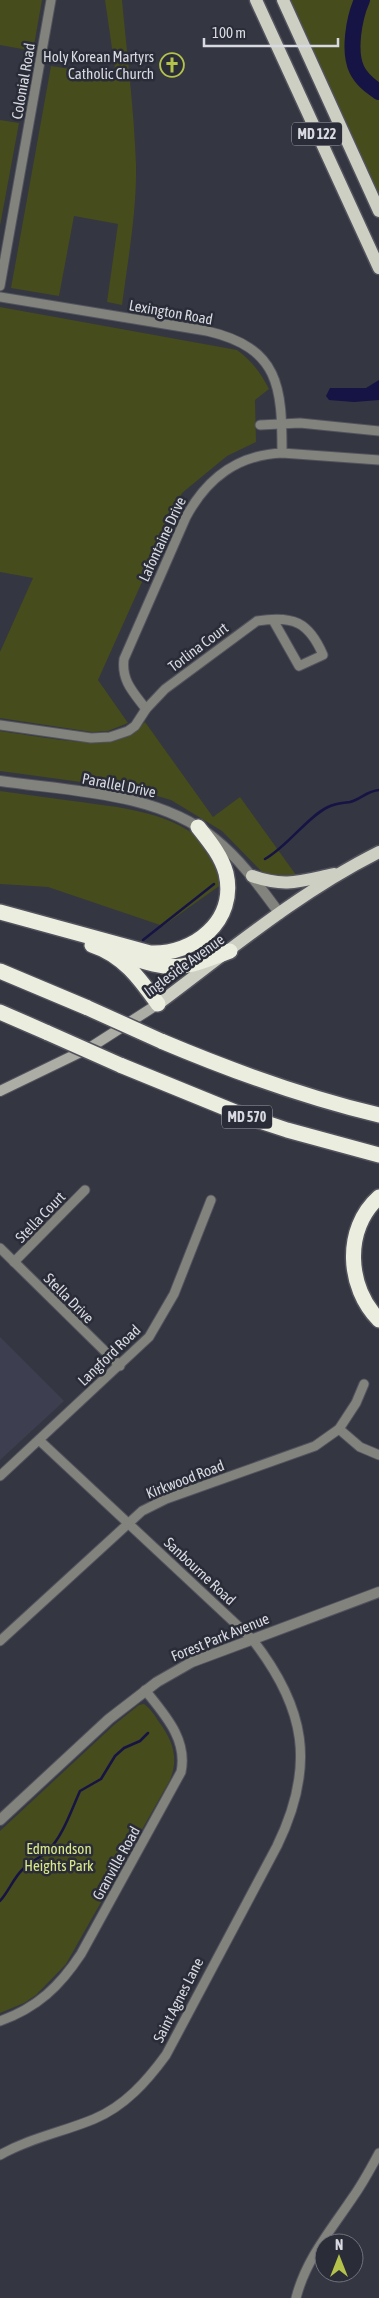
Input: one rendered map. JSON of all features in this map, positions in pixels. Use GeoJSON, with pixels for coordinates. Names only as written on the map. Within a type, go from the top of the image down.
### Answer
{"type":"FeatureCollection","features":[{"type":"Feature","properties":{"kind":"highway"},"geometry":{"type":"LineString","coordinates":[[0,914],[150,953],[163,953],[188,947],[199,941],[215,925],[221,914],[227,886],[223,865],[217,853],[198,827]]}},
{"type":"Feature","properties":{"kind":"highway"},"geometry":{"type":"LineString","coordinates":[[0,914],[156,966],[192,966],[230,951]]}},
{"type":"Feature","properties":{"kind":"highway"},"geometry":{"type":"LineString","coordinates":[[104,949],[132,969],[158,1004]]}},
{"type":"Feature","properties":{"kind":"highway","name":"MD 570"},"geometry":{"type":"LineString","coordinates":[[0,971],[161,1041],[275,1086],[379,1115]]}},
{"type":"Feature","properties":{"kind":"highway","name":"MD 570"},"geometry":{"type":"LineString","coordinates":[[0,1012],[120,1065],[245,1116],[287,1130],[379,1154]]}},
{"type":"Feature","properties":{"kind":"highway"},"geometry":{"type":"LineString","coordinates":[[379,1197],[368,1210],[358,1231],[353,1258],[360,1292],[366,1305],[379,1320]]}},
{"type":"Feature","properties":{"kind":"main road","name":"MD 122"},"geometry":{"type":"LineString","coordinates":[[256,0],[379,268]]}},
{"type":"Feature","properties":{"kind":"main road","name":"MD 122"},"geometry":{"type":"LineString","coordinates":[[282,0],[379,211]]}},
{"type":"Feature","properties":{"kind":"main road","name":"Ingleside Avenue"},"geometry":{"type":"LineString","coordinates":[[0,1091],[91,1047],[158,1004],[280,914],[341,873],[379,852]]}},
{"type":"Feature","properties":{"kind":"main road"},"geometry":{"type":"LineString","coordinates":[[252,876],[268,882],[286,884],[341,873]]}},
{"type":"Feature","properties":{"kind":"street","name":"Colonial Road"},"geometry":{"type":"LineString","coordinates":[[0,286],[51,0]]}},
{"type":"Feature","properties":{"kind":"street","name":"Lexington Road"},"geometry":{"type":"LineString","coordinates":[[0,297],[207,331],[234,338],[246,344],[268,366],[279,390],[282,423]]}},
{"type":"Feature","properties":{"kind":"street"},"geometry":{"type":"LineString","coordinates":[[282,423],[282,453]]}},
{"type":"Feature","properties":{"kind":"street"},"geometry":{"type":"LineString","coordinates":[[260,424],[282,423],[379,431]]}},
{"type":"Feature","properties":{"kind":"street","name":"Lafontaine Drive"},"geometry":{"type":"LineString","coordinates":[[146,709],[127,684],[122,668],[124,659],[186,517],[202,492],[222,472],[253,457],[267,453],[379,460]]}},
{"type":"Feature","properties":{"kind":"street","name":"Torlina Court"},"geometry":{"type":"LineString","coordinates":[[0,725],[102,738],[128,731],[141,719],[146,709],[165,689],[257,622],[273,620],[295,622],[304,626],[312,632],[323,655],[299,666],[273,620]]}},
{"type":"Feature","properties":{"kind":"street","name":"Parallel Drive"},"geometry":{"type":"LineString","coordinates":[[0,781],[143,803],[181,817],[220,844],[252,876],[280,914]]}},
{"type":"Feature","properties":{"kind":"street","name":"Stella Court"},"geometry":{"type":"LineString","coordinates":[[14,1262],[85,1190]]}},
{"type":"Feature","properties":{"kind":"street","name":"Langford Road"},"geometry":{"type":"LineString","coordinates":[[0,1476],[149,1337],[166,1311],[212,1200]]}},
{"type":"Feature","properties":{"kind":"street","name":"Stella Drive"},"geometry":{"type":"LineString","coordinates":[[0,1248],[120,1366]]}},
{"type":"Feature","properties":{"kind":"street","name":"Kirkwood Road"},"geometry":{"type":"LineString","coordinates":[[0,1640],[129,1523],[153,1504],[302,1452],[327,1439],[339,1429],[356,1403],[364,1384]]}},
{"type":"Feature","properties":{"kind":"street"},"geometry":{"type":"LineString","coordinates":[[339,1429],[360,1447],[379,1455]]}},
{"type":"Feature","properties":{"kind":"street","name":"Sanbourne Road"},"geometry":{"type":"LineString","coordinates":[[39,1440],[252,1639],[276,1670],[292,1704],[299,1734],[299,1778]]}},
{"type":"Feature","properties":{"kind":"street","name":"Forest Park Avenue"},"geometry":{"type":"LineString","coordinates":[[0,1820],[109,1719],[146,1690],[192,1662],[379,1592]]}},
{"type":"Feature","properties":{"kind":"street","name":"Granville Road"},"geometry":{"type":"LineString","coordinates":[[0,2021],[26,2010],[39,2001],[52,1991],[71,1969],[181,1772],[183,1762],[180,1742],[167,1718],[146,1690]]}},
{"type":"Feature","properties":{"kind":"street","name":"Saint Agnes Lane"},"geometry":{"type":"LineString","coordinates":[[0,2155],[34,2139],[96,2118],[127,2099],[153,2072],[166,2055],[277,1846],[289,1821],[299,1778]]}},
{"type":"Feature","properties":{"kind":"street"},"geometry":{"type":"LineString","coordinates":[[296,2298],[301,2280],[312,2256],[355,2195],[379,2153]]}},
{"type":"Feature","properties":{"kind":"shaded area"},"geometry":{"type":"Polygon","coordinates":[[[379,380],[379,400],[354,402],[329,400],[326,396],[330,388],[366,388],[379,380]]]}},
{"type":"Feature","properties":{"kind":"shaded area"},"geometry":{"type":"Polygon","coordinates":[[[0,1337],[64,1401],[0,1460],[0,1337]]]}},
{"type":"Feature","properties":{"kind":"green space"},"geometry":{"type":"Polygon","coordinates":[[[0,0],[42,0],[33,51],[0,45],[0,0]]]}},
{"type":"Feature","properties":{"kind":"green space"},"geometry":{"type":"Polygon","coordinates":[[[105,0],[122,0],[135,143],[135,199],[122,305],[107,302],[118,224],[74,216],[59,296],[11,288],[51,66],[116,76],[105,0]]]}},
{"type":"Feature","properties":{"kind":"green space"},"geometry":{"type":"Polygon","coordinates":[[[290,0],[379,0],[379,194],[290,0]]]}},
{"type":"Feature","properties":{"kind":"green space"},"geometry":{"type":"Polygon","coordinates":[[[0,120],[19,123],[0,226],[0,120]]]}},
{"type":"Feature","properties":{"kind":"green space"},"geometry":{"type":"Polygon","coordinates":[[[0,307],[237,350],[256,368],[269,389],[255,400],[256,442],[227,456],[182,493],[98,680],[128,723],[108,731],[92,732],[0,718],[0,652],[33,578],[0,572],[0,307]]]}},
{"type":"Feature","properties":{"kind":"green space"},"geometry":{"type":"Polygon","coordinates":[[[145,722],[213,817],[240,797],[296,875],[272,876],[262,872],[222,831],[171,800],[133,789],[0,771],[0,731],[75,741],[104,742],[124,737],[145,722]]]}},
{"type":"Feature","properties":{"kind":"green space"},"geometry":{"type":"Polygon","coordinates":[[[0,791],[127,809],[164,818],[196,836],[208,848],[215,861],[222,884],[163,926],[48,887],[0,884],[0,791]]]}},
{"type":"Feature","properties":{"kind":"green space","name":"Edmondson Heights Park"},"geometry":{"type":"Polygon","coordinates":[[[144,1704],[164,1729],[171,1743],[174,1764],[170,1780],[66,1964],[36,1995],[24,2003],[0,2013],[0,1831],[114,1725],[139,1705],[144,1704]]]}},
{"type":"Feature","properties":{"kind":"waterway"},"geometry":{"type":"LineString","coordinates":[[362,0],[353,35],[354,63],[361,77],[379,92]]}},
{"type":"Feature","properties":{"kind":"waterway"},"geometry":{"type":"LineString","coordinates":[[265,859],[282,847],[320,812],[339,803],[350,802],[379,790]]}},
{"type":"Feature","properties":{"kind":"waterway"},"geometry":{"type":"LineString","coordinates":[[143,940],[214,884]]}},
{"type":"Feature","properties":{"kind":"waterway"},"geometry":{"type":"LineString","coordinates":[[0,1901],[25,1867],[53,1846],[66,1823],[80,1791],[101,1779],[115,1756],[124,1748],[140,1741],[148,1733]]}},
{"type":"Feature","properties":{"kind":"place","name":"Holy Korean Martyrs Catholic Church"},"geometry":{"type":"Point","coordinates":[172,65]}}]}
